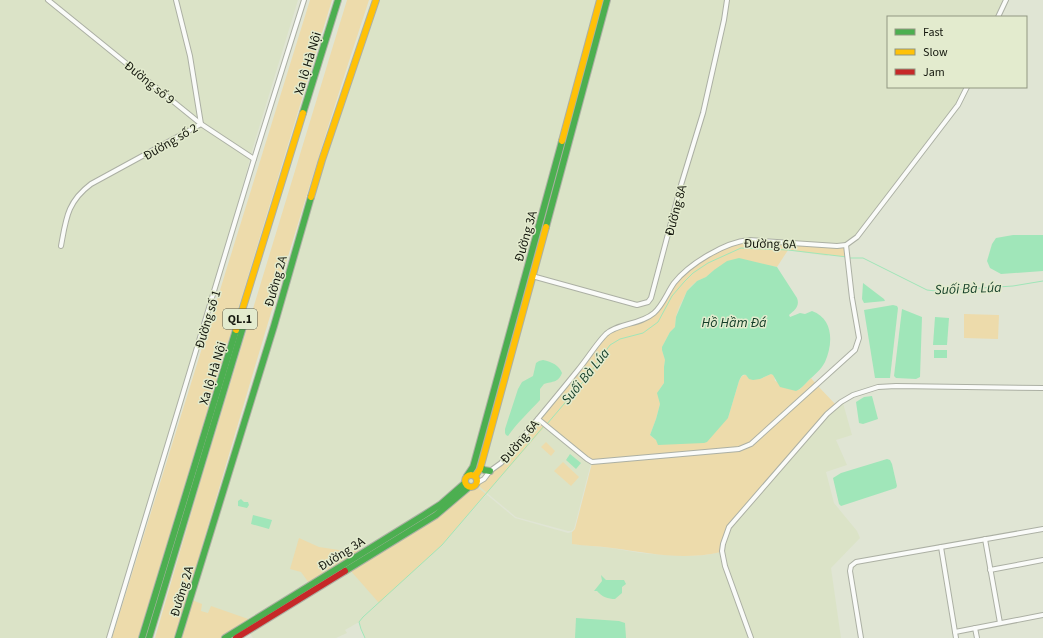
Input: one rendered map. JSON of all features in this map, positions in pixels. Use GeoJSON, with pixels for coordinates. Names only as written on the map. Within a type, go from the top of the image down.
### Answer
{"type":"FeatureCollection","features":[{"type":"Feature","properties":{"kind":"main road","name":"Xa lộ Hà Nội"},"geometry":{"type":"LineString","coordinates":[[142,638],[338,0]]}},
{"type":"Feature","properties":{"kind":"main road","name":"Xa lộ Hà Nội"},"geometry":{"type":"LineString","coordinates":[[149,638],[343,0]]}},
{"type":"Feature","properties":{"kind":"main road","name":"Đường 2A"},"geometry":{"type":"LineString","coordinates":[[179,636],[274,326],[322,160],[376,0]]}},
{"type":"Feature","properties":{"kind":"main road","name":"Đường 3A"},"geometry":{"type":"LineString","coordinates":[[475,476],[480,467],[600,0]]}},
{"type":"Feature","properties":{"kind":"main road","name":"Đường 3A"},"geometry":{"type":"LineString","coordinates":[[236,638],[441,504],[467,482],[475,460],[504,350],[529,275],[607,0]]}},
{"type":"Feature","properties":{"kind":"main road"},"geometry":{"type":"LineString","coordinates":[[480,467],[490,472]]}},
{"type":"Feature","properties":{"kind":"main road"},"geometry":{"type":"LineString","coordinates":[[471,475],[475,476],[477,483],[473,487],[467,482],[471,475]]}},
{"type":"Feature","properties":{"kind":"main road","name":"Đường 3A"},"geometry":{"type":"LineString","coordinates":[[226,638],[354,562]]}},
{"type":"Feature","properties":{"kind":"street","name":"Đường số 9"},"geometry":{"type":"LineString","coordinates":[[48,0],[201,124],[254,159]]}},
{"type":"Feature","properties":{"kind":"street","name":"Đường số 2"},"geometry":{"type":"LineString","coordinates":[[61,246],[67,215],[72,203],[82,190],[90,184],[201,124],[190,56],[176,0]]}},
{"type":"Feature","properties":{"kind":"street","name":"Đường số 1"},"geometry":{"type":"LineString","coordinates":[[109,638],[254,159],[304,0]]}},
{"type":"Feature","properties":{"kind":"street","name":"Đường 8A"},"geometry":{"type":"LineString","coordinates":[[529,275],[637,305],[648,302],[651,298],[681,185],[703,113],[724,20],[727,0]]}},
{"type":"Feature","properties":{"kind":"street"},"geometry":{"type":"LineString","coordinates":[[998,16],[1006,0]]}},
{"type":"Feature","properties":{"kind":"street"},"geometry":{"type":"LineString","coordinates":[[540,420],[587,459],[594,462],[739,449],[751,444],[855,350],[859,338],[852,298],[848,250],[846,244],[857,237],[888,198],[958,105],[966,88]]}},
{"type":"Feature","properties":{"kind":"street","name":"Đường 6A"},"geometry":{"type":"LineString","coordinates":[[477,483],[484,479],[490,472],[501,464],[540,420],[608,333],[614,329],[643,320],[654,313],[683,273],[702,259],[741,240],[837,246],[846,244]]}},
{"type":"Feature","properties":{"kind":"street"},"geometry":{"type":"LineString","coordinates":[[751,638],[725,566],[722,551],[725,536],[729,527],[737,517],[827,414],[853,395],[880,387],[1043,388]]}},
{"type":"Feature","properties":{"kind":"street"},"geometry":{"type":"LineString","coordinates":[[861,638],[850,571],[851,566],[856,562],[1043,529]]}},
{"type":"Feature","properties":{"kind":"street"},"geometry":{"type":"LineString","coordinates":[[985,539],[1000,623]]}},
{"type":"Feature","properties":{"kind":"street"},"geometry":{"type":"LineString","coordinates":[[941,547],[956,638]]}},
{"type":"Feature","properties":{"kind":"street"},"geometry":{"type":"LineString","coordinates":[[990,570],[1043,560]]}},
{"type":"Feature","properties":{"kind":"street"},"geometry":{"type":"LineString","coordinates":[[955,632],[1043,615]]}},
{"type":"Feature","properties":{"kind":"street"},"geometry":{"type":"LineString","coordinates":[[975,628],[977,638]]}},
{"type":"Feature","properties":{"kind":"shaded area"},"geometry":{"type":"Polygon","coordinates":[[[0,0],[298,0],[254,144],[220,269],[108,638],[0,638],[0,0]]]}},
{"type":"Feature","properties":{"kind":"shaded area"},"geometry":{"type":"Polygon","coordinates":[[[310,0],[332,0],[138,638],[112,638],[310,0]]]}},
{"type":"Feature","properties":{"kind":"shaded area"},"geometry":{"type":"Polygon","coordinates":[[[347,0],[369,0],[293,238],[175,638],[155,638],[199,486],[347,0]]]}},
{"type":"Feature","properties":{"kind":"shaded area"},"geometry":{"type":"Polygon","coordinates":[[[378,0],[1005,0],[997,16],[887,16],[887,88],[965,88],[957,104],[856,236],[827,256],[788,250],[591,463],[574,529],[568,531],[516,517],[487,493],[486,494],[515,518],[568,533],[572,532],[572,544],[663,555],[691,556],[721,552],[729,585],[750,638],[365,638],[359,622],[345,630],[347,633],[336,638],[253,638],[249,632],[240,638],[181,638],[317,182],[378,0]],[[477,487],[473,489],[379,603],[442,545],[486,495],[477,487]]]}},
{"type":"Feature","properties":{"kind":"shaded area"},"geometry":{"type":"Polygon","coordinates":[[[602,0],[605,0],[534,261],[531,261],[602,0]]]}},
{"type":"Feature","properties":{"kind":"shaded area"},"geometry":{"type":"Polygon","coordinates":[[[749,241],[845,246],[847,257],[788,250],[777,267],[753,262],[714,270],[691,286],[679,307],[675,327],[670,332],[662,347],[665,360],[664,383],[659,390],[660,404],[650,435],[658,442],[728,418],[739,381],[742,376],[745,375],[760,379],[771,374],[774,375],[775,381],[799,390],[811,378],[816,384],[739,451],[752,445],[818,386],[836,405],[728,527],[721,552],[706,555],[679,556],[572,544],[572,532],[575,529],[592,463],[547,424],[487,493],[478,485],[479,479],[496,470],[502,464],[587,362],[608,334],[651,317],[683,275],[697,263],[731,246],[749,241]]]}},
{"type":"Feature","properties":{"kind":"shaded area"},"geometry":{"type":"Polygon","coordinates":[[[523,291],[525,292],[478,468],[474,473],[472,473],[523,291]]]}},
{"type":"Feature","properties":{"kind":"shaded area"},"geometry":{"type":"Polygon","coordinates":[[[964,314],[999,315],[998,339],[964,338],[964,314]]]}},
{"type":"Feature","properties":{"kind":"shaded area"},"geometry":{"type":"Polygon","coordinates":[[[843,403],[852,435],[836,440],[847,465],[826,472],[834,503],[857,531],[860,538],[831,568],[841,638],[753,638],[726,565],[724,544],[731,528],[813,431],[828,415],[843,403]]]}},
{"type":"Feature","properties":{"kind":"shaded area"},"geometry":{"type":"Polygon","coordinates":[[[546,442],[555,451],[551,456],[541,447],[546,442]]]}},
{"type":"Feature","properties":{"kind":"shaded area"},"geometry":{"type":"Polygon","coordinates":[[[563,462],[579,477],[571,486],[554,471],[563,462]]]}},
{"type":"Feature","properties":{"kind":"shaded area"},"geometry":{"type":"Polygon","coordinates":[[[477,487],[486,494],[442,545],[379,603],[350,570],[470,489],[477,487]]]}},
{"type":"Feature","properties":{"kind":"shaded area"},"geometry":{"type":"Polygon","coordinates":[[[299,538],[319,547],[339,550],[349,549],[354,551],[358,549],[361,551],[309,583],[301,572],[290,569],[299,538]]]}},
{"type":"Feature","properties":{"kind":"shaded area"},"geometry":{"type":"Polygon","coordinates":[[[192,600],[202,604],[201,611],[208,613],[211,606],[251,620],[222,638],[181,638],[192,600]]]}},
{"type":"Feature","properties":{"kind":"water"},"geometry":{"type":"Polygon","coordinates":[[[1013,235],[1043,235],[1043,271],[1001,274],[990,268],[987,261],[992,244],[996,238],[1013,235]]]}},
{"type":"Feature","properties":{"kind":"water","name":"Hồ Hầm Đá"},"geometry":{"type":"Polygon","coordinates":[[[739,258],[777,267],[798,301],[796,308],[789,315],[790,317],[800,313],[805,314],[812,311],[824,320],[830,333],[828,355],[825,362],[822,368],[796,391],[780,387],[771,374],[760,379],[753,380],[749,379],[746,375],[743,375],[739,381],[728,418],[707,442],[658,445],[656,440],[650,435],[660,404],[657,393],[664,383],[665,360],[662,347],[670,332],[675,327],[676,317],[687,291],[697,281],[706,277],[727,261],[739,258]]]}},
{"type":"Feature","properties":{"kind":"water"},"geometry":{"type":"Polygon","coordinates":[[[863,283],[885,301],[864,303],[862,299],[863,283]]]}},
{"type":"Feature","properties":{"kind":"water"},"geometry":{"type":"Polygon","coordinates":[[[893,305],[897,306],[898,308],[890,378],[875,378],[864,310],[893,305]]]}},
{"type":"Feature","properties":{"kind":"water"},"geometry":{"type":"Polygon","coordinates":[[[902,309],[922,317],[920,377],[916,379],[896,378],[894,376],[902,309]]]}},
{"type":"Feature","properties":{"kind":"water"},"geometry":{"type":"Polygon","coordinates":[[[935,317],[949,318],[947,345],[933,345],[935,317]]]}},
{"type":"Feature","properties":{"kind":"water"},"geometry":{"type":"Polygon","coordinates":[[[934,350],[947,350],[947,358],[934,358],[934,350]]]}},
{"type":"Feature","properties":{"kind":"water"},"geometry":{"type":"Polygon","coordinates":[[[543,360],[555,364],[562,373],[559,379],[544,384],[540,389],[540,400],[508,436],[505,433],[505,429],[518,389],[522,382],[533,376],[536,363],[543,360]]]}},
{"type":"Feature","properties":{"kind":"water"},"geometry":{"type":"Polygon","coordinates":[[[872,396],[878,419],[863,424],[859,423],[856,402],[864,397],[872,396]]]}},
{"type":"Feature","properties":{"kind":"water"},"geometry":{"type":"Polygon","coordinates":[[[570,454],[581,463],[576,469],[566,460],[570,454]]]}},
{"type":"Feature","properties":{"kind":"water"},"geometry":{"type":"Polygon","coordinates":[[[887,459],[890,460],[892,464],[897,486],[896,488],[841,506],[839,504],[833,478],[841,473],[887,459]]]}},
{"type":"Feature","properties":{"kind":"water"},"geometry":{"type":"Polygon","coordinates":[[[241,499],[244,502],[248,502],[249,505],[247,508],[238,506],[238,501],[241,499]]]}},
{"type":"Feature","properties":{"kind":"water"},"geometry":{"type":"Polygon","coordinates":[[[253,515],[272,520],[269,529],[251,524],[253,515]]]}},
{"type":"Feature","properties":{"kind":"water"},"geometry":{"type":"Polygon","coordinates":[[[601,575],[606,580],[624,580],[626,584],[622,587],[622,593],[615,599],[610,599],[601,595],[597,591],[594,591],[602,581],[601,575]]]}},
{"type":"Feature","properties":{"kind":"water"},"geometry":{"type":"Polygon","coordinates":[[[576,618],[619,621],[625,623],[626,638],[575,638],[576,618]]]}},
{"type":"Feature","properties":{"kind":"waterway","name":"Suối Bà Lúa"},"geometry":{"type":"LineString","coordinates":[[547,424],[587,377],[610,345],[620,339],[643,333],[658,322],[672,296],[693,273],[708,263],[741,248],[788,250],[847,257]]}},
{"type":"Feature","properties":{"kind":"waterway","name":"Suối Bà Lúa"},"geometry":{"type":"LineString","coordinates":[[850,258],[863,258],[927,290],[936,291],[1013,286],[1043,281]]}},
{"type":"Feature","properties":{"kind":"waterway","name":"Suối Bà Lúa"},"geometry":{"type":"LineString","coordinates":[[365,638],[359,622],[363,617],[442,545],[544,426]]}},
{"type":"Feature","properties":{"kind":"traffic: fast"},"geometry":{"type":"LineString","coordinates":[[303,113],[338,0]]}},
{"type":"Feature","properties":{"kind":"traffic: fast"},"geometry":{"type":"LineString","coordinates":[[546,227],[607,0]]}},
{"type":"Feature","properties":{"kind":"traffic: fast"},"geometry":{"type":"LineString","coordinates":[[467,476],[473,467],[475,460],[562,141]]}},
{"type":"Feature","properties":{"kind":"traffic: fast"},"geometry":{"type":"LineString","coordinates":[[178,638],[274,326],[311,197]]}},
{"type":"Feature","properties":{"kind":"traffic: fast"},"geometry":{"type":"LineString","coordinates":[[149,638],[246,317]]}},
{"type":"Feature","properties":{"kind":"traffic: fast"},"geometry":{"type":"LineString","coordinates":[[142,638],[236,330]]}},
{"type":"Feature","properties":{"kind":"traffic: fast"},"geometry":{"type":"LineString","coordinates":[[481,467],[484,470],[490,471]]}},
{"type":"Feature","properties":{"kind":"traffic: fast"},"geometry":{"type":"LineString","coordinates":[[225,638],[424,515],[441,504],[465,483]]}},
{"type":"Feature","properties":{"kind":"traffic: fast"},"geometry":{"type":"LineString","coordinates":[[345,571],[436,515],[469,487]]}},
{"type":"Feature","properties":{"kind":"traffic: slow"},"geometry":{"type":"LineString","coordinates":[[311,197],[376,0]]}},
{"type":"Feature","properties":{"kind":"traffic: slow"},"geometry":{"type":"LineString","coordinates":[[562,141],[600,0]]}},
{"type":"Feature","properties":{"kind":"traffic: slow"},"geometry":{"type":"LineString","coordinates":[[236,330],[303,113]]}},
{"type":"Feature","properties":{"kind":"traffic: slow"},"geometry":{"type":"LineString","coordinates":[[475,476],[480,469],[546,227]]}},
{"type":"Feature","properties":{"kind":"traffic: slow"},"geometry":{"type":"LineString","coordinates":[[469,475],[473,475],[477,481],[473,487],[469,487],[465,483],[465,479],[469,475]]}},
{"type":"Feature","properties":{"kind":"traffic: jam"},"geometry":{"type":"LineString","coordinates":[[236,638],[345,571]]}}]}
